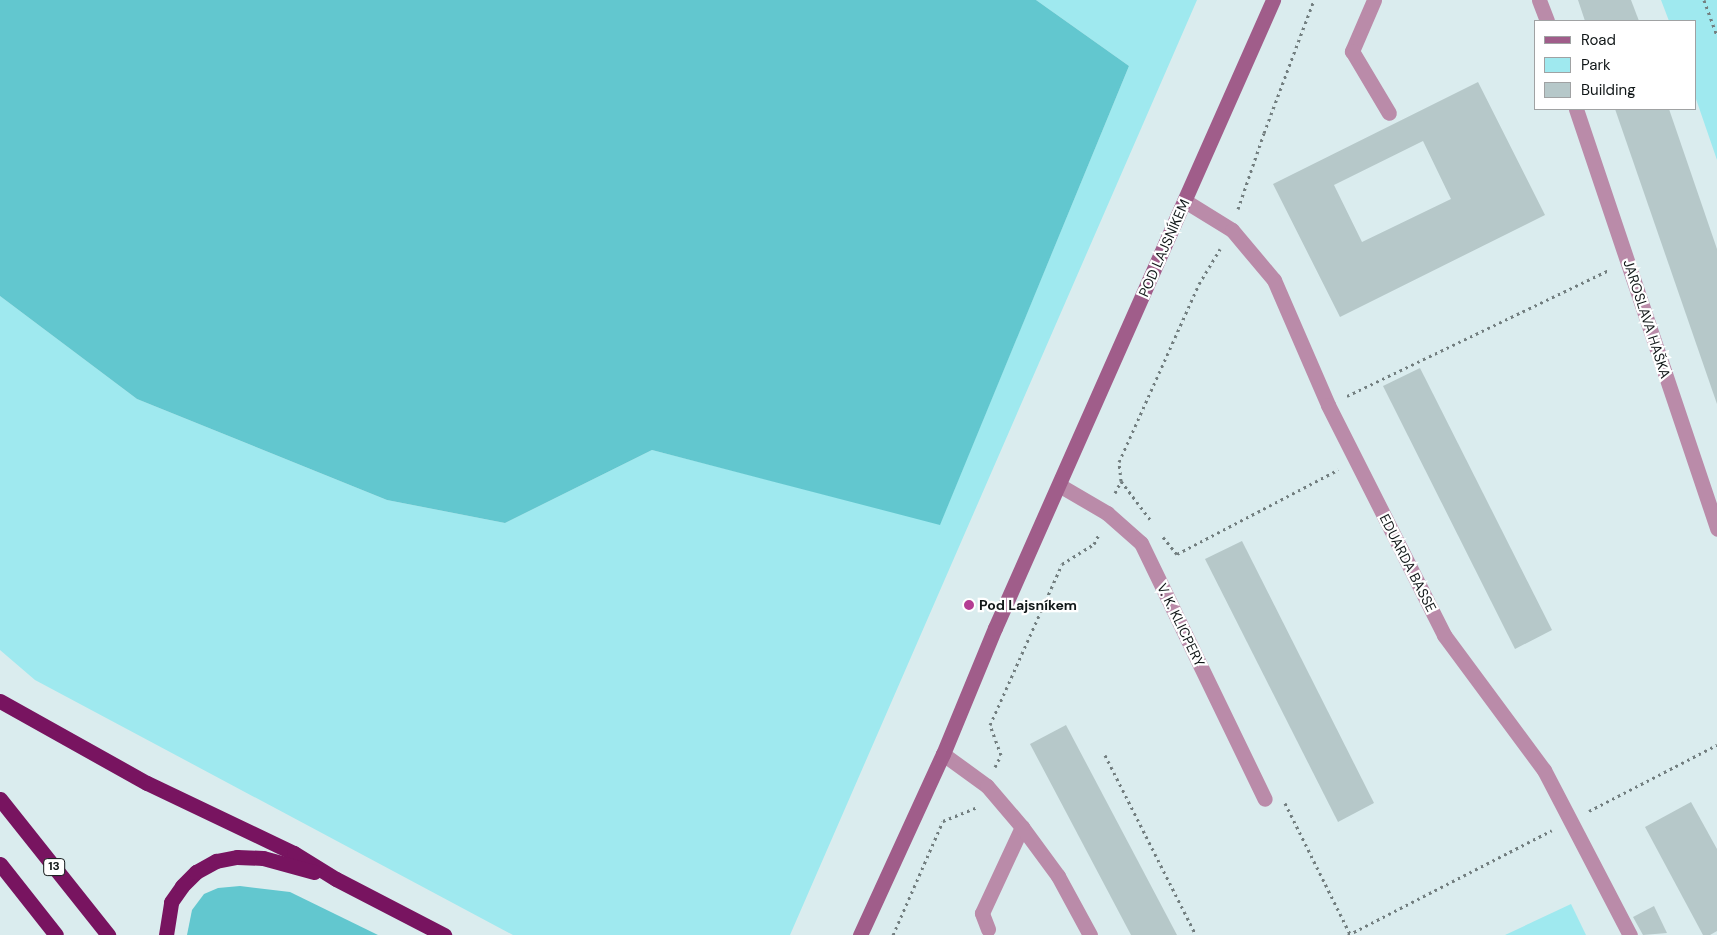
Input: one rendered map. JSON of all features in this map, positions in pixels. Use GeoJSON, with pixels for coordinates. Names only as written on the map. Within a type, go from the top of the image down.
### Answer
{"type":"FeatureCollection","features":[{"type":"Feature","properties":{"kind":"highway"},"geometry":{"type":"LineString","coordinates":[[0,701],[139,778],[294,853],[336,879],[444,935]]}},
{"type":"Feature","properties":{"kind":"highway","name":"13"},"geometry":{"type":"LineString","coordinates":[[0,799],[108,935]]}},
{"type":"Feature","properties":{"kind":"highway"},"geometry":{"type":"LineString","coordinates":[[166,935],[171,902],[182,886],[196,872],[216,861],[237,857],[263,858],[336,879]]}},
{"type":"Feature","properties":{"kind":"highway"},"geometry":{"type":"LineString","coordinates":[[0,864],[56,935]]}},
{"type":"Feature","properties":{"kind":"street","name":"POD LAJSNÍKEM"},"geometry":{"type":"LineString","coordinates":[[860,935],[943,754],[1059,485],[1273,0]]}},
{"type":"Feature","properties":{"kind":"street"},"geometry":{"type":"LineString","coordinates":[[1374,0],[1352,51],[1388,113]]}},
{"type":"Feature","properties":{"kind":"street"},"geometry":{"type":"LineString","coordinates":[[1539,0],[1546,20]]}},
{"type":"Feature","properties":{"kind":"street","name":"JAROSLAVA HAŠKA"},"geometry":{"type":"LineString","coordinates":[[1576,110],[1717,529]]}},
{"type":"Feature","properties":{"kind":"street","name":"EDUARDA BASSE"},"geometry":{"type":"LineString","coordinates":[[1185,201],[1232,230],[1274,280],[1328,405],[1444,635],[1544,770],[1630,935]]}},
{"type":"Feature","properties":{"kind":"street","name":"V. K. KLICPERY"},"geometry":{"type":"LineString","coordinates":[[1059,485],[1107,513],[1141,543],[1265,799]]}},
{"type":"Feature","properties":{"kind":"street"},"geometry":{"type":"LineString","coordinates":[[943,754],[987,786],[1022,827],[1058,876],[1090,935]]}},
{"type":"Feature","properties":{"kind":"street"},"geometry":{"type":"LineString","coordinates":[[988,929],[982,913],[1022,827]]}},
{"type":"Feature","properties":{"kind":"path"},"geometry":{"type":"LineString","coordinates":[[893,935],[943,821],[976,809],[1001,755],[990,725],[1062,564],[1094,544],[1120,480],[1119,462],[1199,284],[1232,230],[1264,133],[1314,0]]}},
{"type":"Feature","properties":{"kind":"path"},"geometry":{"type":"LineString","coordinates":[[1704,0],[1717,35]]}},
{"type":"Feature","properties":{"kind":"path"},"geometry":{"type":"LineString","coordinates":[[1328,405],[1628,262]]}},
{"type":"Feature","properties":{"kind":"path"},"geometry":{"type":"LineString","coordinates":[[1160,532],[1177,554],[1356,461]]}},
{"type":"Feature","properties":{"kind":"path"},"geometry":{"type":"LineString","coordinates":[[1120,480],[1154,525]]}},
{"type":"Feature","properties":{"kind":"path"},"geometry":{"type":"LineString","coordinates":[[1265,799],[1283,798],[1350,935],[1717,745]]}},
{"type":"Feature","properties":{"kind":"path"},"geometry":{"type":"LineString","coordinates":[[1105,755],[1196,935]]}},
{"type":"Feature","properties":{"kind":"green space"},"geometry":{"type":"Polygon","coordinates":[[[1036,0],[1197,0],[790,935],[513,935],[35,680],[0,650],[0,296],[137,399],[387,500],[505,523],[652,450],[940,524],[1129,66],[1036,0]]]}},
{"type":"Feature","properties":{"kind":"green space"},"geometry":{"type":"Polygon","coordinates":[[[1661,0],[1717,0],[1717,160],[1697,102],[1697,20],[1669,20],[1661,0]]]}},
{"type":"Feature","properties":{"kind":"green space"},"geometry":{"type":"Polygon","coordinates":[[[1571,904],[1586,935],[1505,935],[1571,904]]]}},
{"type":"Feature","properties":{"kind":"shaded area"},"geometry":{"type":"Polygon","coordinates":[[[0,0],[1036,0],[1129,66],[940,525],[652,450],[505,523],[387,500],[137,399],[0,296],[0,0]]]}},
{"type":"Feature","properties":{"kind":"shaded area"},"geometry":{"type":"Polygon","coordinates":[[[240,886],[290,892],[378,935],[187,935],[192,910],[204,894],[218,888],[240,886]]]}},
{"type":"Feature","properties":{"kind":"building"},"geometry":{"type":"Polygon","coordinates":[[[1578,0],[1631,0],[1639,20],[1585,20],[1578,0]]]}},
{"type":"Feature","properties":{"kind":"building"},"geometry":{"type":"Polygon","coordinates":[[[1478,82],[1545,215],[1340,317],[1273,184],[1478,82]],[[1423,141],[1334,185],[1362,242],[1451,199],[1423,141]]]}},
{"type":"Feature","properties":{"kind":"building"},"geometry":{"type":"Polygon","coordinates":[[[1615,110],[1669,110],[1717,249],[1717,404],[1615,110]]]}},
{"type":"Feature","properties":{"kind":"building"},"geometry":{"type":"Polygon","coordinates":[[[1420,368],[1552,630],[1515,649],[1383,386],[1420,368]]]}},
{"type":"Feature","properties":{"kind":"building"},"geometry":{"type":"Polygon","coordinates":[[[1242,541],[1374,803],[1338,822],[1205,559],[1242,541]]]}},
{"type":"Feature","properties":{"kind":"building"},"geometry":{"type":"Polygon","coordinates":[[[1066,725],[1177,935],[1131,935],[1030,744],[1066,725]]]}},
{"type":"Feature","properties":{"kind":"building"},"geometry":{"type":"Polygon","coordinates":[[[1691,802],[1717,849],[1717,931],[1710,935],[1703,935],[1645,827],[1691,802]]]}},
{"type":"Feature","properties":{"kind":"building"},"geometry":{"type":"Polygon","coordinates":[[[1654,906],[1667,933],[1643,935],[1633,917],[1654,906]]]}},
{"type":"Feature","properties":{"kind":"place","name":"Pod Lajsníkem"},"geometry":{"type":"Point","coordinates":[969,605]}}]}
